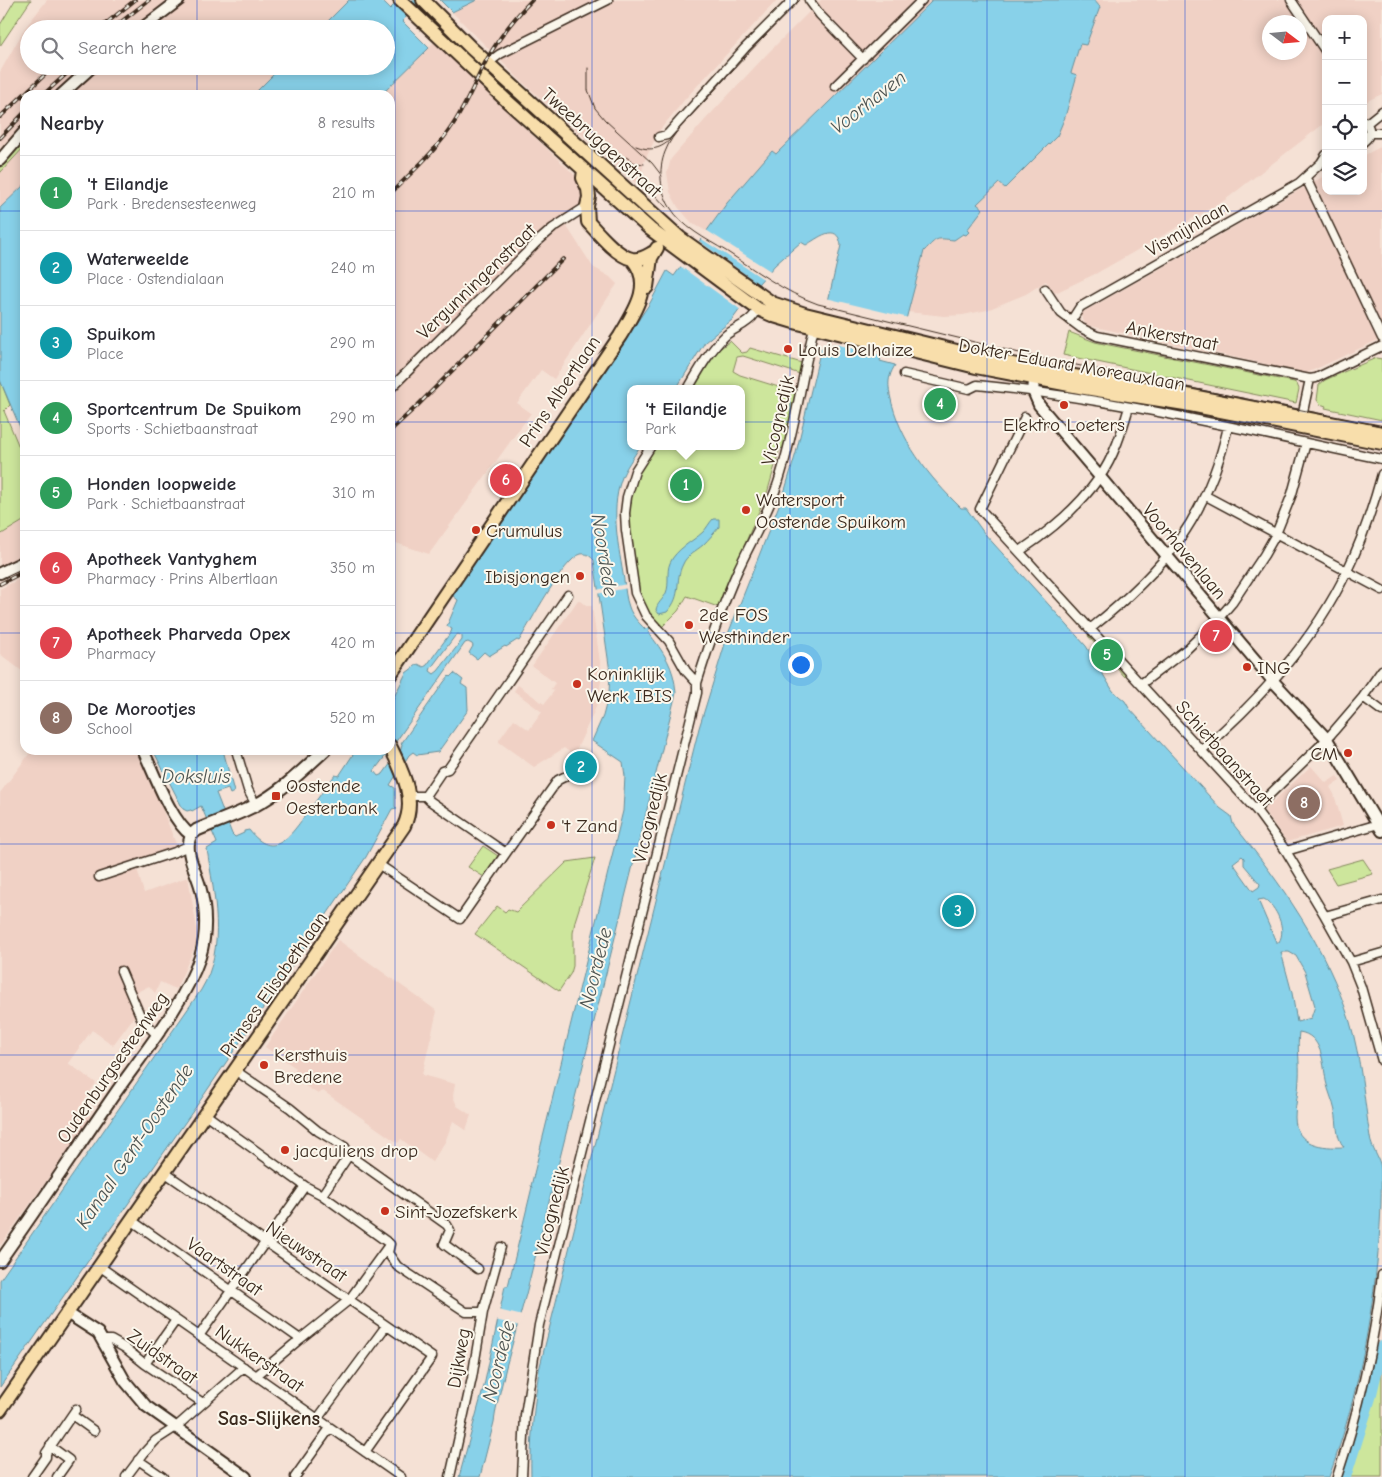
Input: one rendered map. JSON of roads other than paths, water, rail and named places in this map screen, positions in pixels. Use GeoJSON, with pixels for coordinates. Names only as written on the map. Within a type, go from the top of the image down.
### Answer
{"type":"FeatureCollection","features":[{"type":"Feature","properties":{"kind":"main road","name":"Tweebruggenstraat"},"geometry":{"type":"LineString","coordinates":[[400,0],[462,60],[661,238],[690,253],[750,296],[759,308]]}},
{"type":"Feature","properties":{"kind":"main road","name":"Tweebruggenstraat"},"geometry":{"type":"LineString","coordinates":[[427,4],[471,48],[666,225],[690,253]]}},
{"type":"Feature","properties":{"kind":"main road","name":"Tweebruggenstraat"},"geometry":{"type":"LineString","coordinates":[[584,170],[582,178],[588,189],[588,222]]}},
{"type":"Feature","properties":{"kind":"main road"},"geometry":{"type":"LineString","coordinates":[[587,206],[596,193],[605,189],[622,194],[628,198],[636,198]]}},
{"type":"Feature","properties":{"kind":"main road"},"geometry":{"type":"LineString","coordinates":[[588,222],[619,252],[632,260],[642,258],[654,252]]}},
{"type":"Feature","properties":{"kind":"main road","name":"Prins Albertlaan"},"geometry":{"type":"LineString","coordinates":[[395,668],[620,336],[639,301],[645,294],[651,258],[666,225]]}},
{"type":"Feature","properties":{"kind":"main road","name":"Prins Albertlaan"},"geometry":{"type":"LineString","coordinates":[[632,260],[642,277],[639,301]]}},
{"type":"Feature","properties":{"kind":"main road","name":"Dokter Eduard Moreauxlaan"},"geometry":{"type":"LineString","coordinates":[[759,308],[781,319],[814,328],[835,327]]}},
{"type":"Feature","properties":{"kind":"main road","name":"Dokter Eduard Moreauxlaan"},"geometry":{"type":"LineString","coordinates":[[759,308],[784,308],[835,327],[888,340],[984,369],[1112,393],[1382,433]]}},
{"type":"Feature","properties":{"kind":"main road","name":"Dokter Eduard Moreauxlaan"},"geometry":{"type":"LineString","coordinates":[[1301,422],[1382,443]]}},
{"type":"Feature","properties":{"kind":"main road"},"geometry":{"type":"LineString","coordinates":[[189,840],[208,826],[251,807],[283,787],[319,755]]}},
{"type":"Feature","properties":{"kind":"main road","name":"Prinses Elisabethlaan"},"geometry":{"type":"LineString","coordinates":[[0,1410],[404,826],[409,814],[408,786],[394,755]]}},
{"type":"Feature","properties":{"kind":"street"},"geometry":{"type":"LineString","coordinates":[[153,20],[179,0]]}},
{"type":"Feature","properties":{"kind":"street"},"geometry":{"type":"LineString","coordinates":[[488,63],[500,54],[608,0]]}},
{"type":"Feature","properties":{"kind":"street"},"geometry":{"type":"LineString","coordinates":[[660,136],[666,135],[727,67],[792,0]]}},
{"type":"Feature","properties":{"kind":"street"},"geometry":{"type":"LineString","coordinates":[[810,0],[820,15],[863,59]]}},
{"type":"Feature","properties":{"kind":"street"},"geometry":{"type":"LineString","coordinates":[[835,86],[922,0]]}},
{"type":"Feature","properties":{"kind":"street"},"geometry":{"type":"LineString","coordinates":[[1291,0],[1322,46]]}},
{"type":"Feature","properties":{"kind":"street"},"geometry":{"type":"LineString","coordinates":[[462,60],[463,53],[471,48]]}},
{"type":"Feature","properties":{"kind":"street"},"geometry":{"type":"LineString","coordinates":[[67,90],[83,75]]}},
{"type":"Feature","properties":{"kind":"street"},"geometry":{"type":"LineString","coordinates":[[1367,121],[1382,111]]}},
{"type":"Feature","properties":{"kind":"street"},"geometry":{"type":"LineString","coordinates":[[1367,126],[1370,132]]}},
{"type":"Feature","properties":{"kind":"street"},"geometry":{"type":"LineString","coordinates":[[1370,132],[1382,133]]}},
{"type":"Feature","properties":{"kind":"street"},"geometry":{"type":"LineString","coordinates":[[1367,138],[1370,132]]}},
{"type":"Feature","properties":{"kind":"street"},"geometry":{"type":"LineString","coordinates":[[0,160],[20,137]]}},
{"type":"Feature","properties":{"kind":"street","name":"Vismijnlaan"},"geometry":{"type":"LineString","coordinates":[[1072,322],[1080,307],[1306,178],[1322,163]]}},
{"type":"Feature","properties":{"kind":"street"},"geometry":{"type":"LineString","coordinates":[[1306,178],[1382,338]]}},
{"type":"Feature","properties":{"kind":"street","name":"Vergunningenstraat"},"geometry":{"type":"LineString","coordinates":[[395,384],[537,242],[587,206]]}},
{"type":"Feature","properties":{"kind":"street"},"geometry":{"type":"LineString","coordinates":[[566,220],[576,219],[588,222]]}},
{"type":"Feature","properties":{"kind":"street","name":"Ankerstraat"},"geometry":{"type":"LineString","coordinates":[[1045,290],[1061,313],[1088,332],[1108,338],[1310,379]]}},
{"type":"Feature","properties":{"kind":"street"},"geometry":{"type":"LineString","coordinates":[[691,385],[714,348],[727,334],[750,320],[759,308]]}},
{"type":"Feature","properties":{"kind":"street","name":"Vicognedijk"},"geometry":{"type":"LineString","coordinates":[[522,1477],[525,1415],[540,1325],[697,693],[696,682],[738,571],[764,520],[778,483],[795,420],[814,328]]}},
{"type":"Feature","properties":{"kind":"street"},"geometry":{"type":"LineString","coordinates":[[1301,422],[1310,379],[1316,378],[1382,346]]}},
{"type":"Feature","properties":{"kind":"street"},"geometry":{"type":"LineString","coordinates":[[904,374],[969,389],[977,385],[1034,379]]}},
{"type":"Feature","properties":{"kind":"street","name":"Dokter Eduard Moreauxlaan"},"geometry":{"type":"LineString","coordinates":[[1034,379],[1129,407],[1382,459]]}},
{"type":"Feature","properties":{"kind":"street","name":"Voorhavenlaan"},"geometry":{"type":"LineString","coordinates":[[1034,379],[1039,405],[1273,681],[1327,739],[1380,826]]}},
{"type":"Feature","properties":{"kind":"street"},"geometry":{"type":"LineString","coordinates":[[1020,551],[1055,526],[1073,509],[1100,477],[1112,455],[1129,407]]}},
{"type":"Feature","properties":{"kind":"street","name":"Schietbaanstraat"},"geometry":{"type":"LineString","coordinates":[[1025,417],[980,508],[1256,810],[1286,851],[1351,962],[1361,987],[1382,1061]]}},
{"type":"Feature","properties":{"kind":"street"},"geometry":{"type":"LineString","coordinates":[[1090,629],[1137,590],[1167,557],[1195,516],[1206,496],[1222,451],[1228,427]]}},
{"type":"Feature","properties":{"kind":"street"},"geometry":{"type":"LineString","coordinates":[[1141,684],[1187,649],[1219,618],[1245,584],[1276,534],[1292,494],[1306,443]]}},
{"type":"Feature","properties":{"kind":"street"},"geometry":{"type":"LineString","coordinates":[[647,450],[634,471],[625,513],[635,593],[646,616],[669,641],[686,671],[696,682]]}},
{"type":"Feature","properties":{"kind":"street"},"geometry":{"type":"LineString","coordinates":[[1202,750],[1237,719],[1273,681],[1317,622],[1347,572],[1368,519],[1382,474]]}},
{"type":"Feature","properties":{"kind":"street"},"geometry":{"type":"LineString","coordinates":[[1206,496],[1382,590]]}},
{"type":"Feature","properties":{"kind":"street"},"geometry":{"type":"LineString","coordinates":[[0,573],[20,563]]}},
{"type":"Feature","properties":{"kind":"street"},"geometry":{"type":"LineString","coordinates":[[425,796],[442,771],[448,769],[568,595]]}},
{"type":"Feature","properties":{"kind":"street"},"geometry":{"type":"LineString","coordinates":[[1256,810],[1327,739],[1363,697],[1382,670]]}},
{"type":"Feature","properties":{"kind":"street"},"geometry":{"type":"LineString","coordinates":[[1363,697],[1382,711]]}},
{"type":"Feature","properties":{"kind":"street"},"geometry":{"type":"LineString","coordinates":[[99,877],[175,852],[189,840],[171,810],[145,755]]}},
{"type":"Feature","properties":{"kind":"street"},"geometry":{"type":"LineString","coordinates":[[238,755],[251,807]]}},
{"type":"Feature","properties":{"kind":"street"},"geometry":{"type":"LineString","coordinates":[[378,864],[460,919],[558,780],[564,778]]}},
{"type":"Feature","properties":{"kind":"street"},"geometry":{"type":"LineString","coordinates":[[408,796],[425,796],[506,853]]}},
{"type":"Feature","properties":{"kind":"street"},"geometry":{"type":"LineString","coordinates":[[1286,851],[1380,826]]}},
{"type":"Feature","properties":{"kind":"street","name":"Oudenburgsesteenweg"},"geometry":{"type":"LineString","coordinates":[[0,1260],[157,1035],[182,995],[194,970],[202,946],[205,924],[200,887],[189,840]]}},
{"type":"Feature","properties":{"kind":"street"},"geometry":{"type":"LineString","coordinates":[[1325,916],[1382,900]]}},
{"type":"Feature","properties":{"kind":"street"},"geometry":{"type":"LineString","coordinates":[[1351,962],[1382,954]]}},
{"type":"Feature","properties":{"kind":"street"},"geometry":{"type":"LineString","coordinates":[[121,971],[142,1020],[157,1035]]}},
{"type":"Feature","properties":{"kind":"street"},"geometry":{"type":"LineString","coordinates":[[236,1071],[290,1108],[318,1131],[345,1147],[349,1155],[447,1224],[450,1230],[444,1244],[478,1269]]}},
{"type":"Feature","properties":{"kind":"street"},"geometry":{"type":"LineString","coordinates":[[205,1114],[390,1244]]}},
{"type":"Feature","properties":{"kind":"street"},"geometry":{"type":"LineString","coordinates":[[322,1195],[349,1155]]}},
{"type":"Feature","properties":{"kind":"street","name":"Nieuwstraat"},"geometry":{"type":"LineString","coordinates":[[164,1172],[432,1357],[365,1452]]}},
{"type":"Feature","properties":{"kind":"street"},"geometry":{"type":"LineString","coordinates":[[199,1336],[305,1186]]}},
{"type":"Feature","properties":{"kind":"street","name":"Vaartstraat"},"geometry":{"type":"LineString","coordinates":[[131,1220],[300,1338]]}},
{"type":"Feature","properties":{"kind":"street"},"geometry":{"type":"LineString","coordinates":[[256,1376],[300,1338],[350,1300],[390,1244]]}},
{"type":"Feature","properties":{"kind":"street"},"geometry":{"type":"LineString","coordinates":[[390,1244],[388,1253],[397,1266],[466,1312],[483,1312]]}},
{"type":"Feature","properties":{"kind":"street","name":"Dijkweg"},"geometry":{"type":"LineString","coordinates":[[450,1477],[476,1356],[483,1312],[501,1246]]}},
{"type":"Feature","properties":{"kind":"street","name":"Nukkerstraat"},"geometry":{"type":"LineString","coordinates":[[99,1266],[401,1477]]}},
{"type":"Feature","properties":{"kind":"street"},"geometry":{"type":"LineString","coordinates":[[1337,1477],[1368,1367],[1378,1314],[1382,1275]]}},
{"type":"Feature","properties":{"kind":"street"},"geometry":{"type":"LineString","coordinates":[[66,1313],[98,1333],[125,1381],[146,1406],[246,1477]]}},
{"type":"Feature","properties":{"kind":"street"},"geometry":{"type":"LineString","coordinates":[[145,1364],[176,1320]]}},
{"type":"Feature","properties":{"kind":"street"},"geometry":{"type":"LineString","coordinates":[[318,1418],[386,1326]]}},
{"type":"Feature","properties":{"kind":"street","name":"Zuidstraat"},"geometry":{"type":"LineString","coordinates":[[102,1340],[111,1340],[203,1403]]}},
{"type":"Feature","properties":{"kind":"street"},"geometry":{"type":"LineString","coordinates":[[126,1477],[156,1440],[176,1427],[244,1368]]}},
{"type":"Feature","properties":{"kind":"street"},"geometry":{"type":"LineString","coordinates":[[32,1477],[46,1457],[50,1446],[74,1412],[94,1431]]}},
{"type":"Feature","properties":{"kind":"street"},"geometry":{"type":"LineString","coordinates":[[295,1477],[330,1428]]}},
{"type":"Feature","properties":{"kind":"street"},"geometry":{"type":"LineString","coordinates":[[50,1446],[69,1460],[57,1477]]}},
{"type":"Feature","properties":{"kind":"street"},"geometry":{"type":"LineString","coordinates":[[138,1460],[163,1477]]}},
{"type":"Feature","properties":{"kind":"water"},"geometry":{"type":"Polygon","coordinates":[[[349,0],[381,0],[390,9],[399,0],[424,0],[402,21],[429,48],[386,90],[258,90],[273,75],[395,75],[395,20],[329,20],[349,0]]]}},
{"type":"Feature","properties":{"kind":"water"},"geometry":{"type":"Polygon","coordinates":[[[440,0],[477,0],[452,12],[440,0]]]}},
{"type":"Feature","properties":{"kind":"water"},"geometry":{"type":"Polygon","coordinates":[[[933,0],[1094,0],[1100,7],[1086,45],[1080,44],[1071,73],[1077,75],[1065,117],[1057,136],[1005,188],[999,183],[977,204],[983,209],[967,230],[969,232],[966,235],[963,234],[954,240],[937,240],[924,251],[903,331],[890,328],[880,361],[895,365],[890,375],[889,383],[894,412],[917,457],[938,484],[961,508],[966,508],[984,533],[1086,646],[1113,691],[1125,701],[1129,708],[1220,808],[1231,816],[1233,824],[1268,869],[1301,917],[1329,968],[1340,995],[1350,1022],[1357,1050],[1371,1141],[1381,1169],[1381,1204],[1377,1263],[1365,1345],[1346,1425],[1329,1477],[531,1477],[531,1450],[539,1370],[699,728],[728,634],[785,490],[796,453],[821,348],[830,351],[832,349],[839,315],[826,310],[841,245],[839,238],[831,233],[821,236],[806,245],[801,242],[775,265],[759,283],[732,320],[705,342],[678,385],[627,385],[627,450],[638,450],[621,480],[616,505],[618,543],[626,594],[629,607],[634,616],[645,629],[651,627],[648,632],[667,660],[673,675],[676,693],[480,1477],[459,1477],[484,1386],[505,1286],[508,1286],[623,811],[625,776],[623,762],[592,741],[603,716],[609,693],[610,672],[594,560],[587,554],[581,554],[574,558],[547,593],[519,641],[517,640],[505,646],[489,656],[484,652],[477,659],[469,653],[473,646],[472,644],[465,643],[395,743],[395,695],[406,673],[418,664],[424,667],[427,665],[451,632],[452,629],[447,626],[458,600],[452,595],[650,303],[667,271],[674,276],[727,203],[772,151],[776,154],[933,0]],[[458,634],[431,668],[430,671],[434,674],[462,640],[462,636],[458,634]],[[1242,856],[1233,863],[1253,891],[1260,884],[1244,865],[1244,858],[1242,856]],[[1264,899],[1258,900],[1276,942],[1279,942],[1282,931],[1279,918],[1273,907],[1264,899]],[[1281,952],[1292,993],[1297,1022],[1311,1018],[1315,1006],[1305,972],[1296,956],[1289,952],[1281,952]],[[1299,1032],[1296,1127],[1305,1140],[1319,1146],[1344,1147],[1338,1134],[1335,1111],[1327,1085],[1320,1050],[1312,1038],[1307,1034],[1299,1032]]]}},
{"type":"Feature","properties":{"kind":"water"},"geometry":{"type":"Polygon","coordinates":[[[20,189],[20,427],[0,380],[0,208],[20,189]]]}},
{"type":"Feature","properties":{"kind":"water"},"geometry":{"type":"Polygon","coordinates":[[[713,519],[719,519],[719,527],[703,545],[684,561],[680,570],[675,600],[667,612],[659,614],[656,610],[667,589],[670,563],[680,550],[703,532],[713,519]]]}},
{"type":"Feature","properties":{"kind":"water"},"geometry":{"type":"Polygon","coordinates":[[[454,673],[463,680],[461,684],[467,688],[468,710],[438,752],[417,755],[413,752],[409,755],[390,785],[395,788],[395,807],[397,808],[392,809],[366,857],[193,1111],[0,1387],[0,1280],[201,990],[214,956],[216,939],[215,902],[207,849],[217,843],[201,806],[192,811],[183,809],[156,755],[224,755],[234,792],[230,794],[228,789],[216,793],[232,834],[235,837],[249,830],[266,844],[274,845],[288,837],[335,775],[339,776],[353,755],[386,755],[374,771],[378,776],[383,774],[401,749],[401,744],[444,682],[454,673]]]}},
{"type":"Feature","properties":{"kind":"waterway"},"geometry":{"type":"LineString","coordinates":[[1345,1477],[1370,1398],[1382,1347]]}},
{"type":"Feature","properties":{"kind":"tram line"},"geometry":{"type":"LineString","coordinates":[[800,0],[687,119],[668,145],[661,166],[664,194],[675,214],[695,232],[782,287],[818,304],[1036,357],[1382,426]]}},
{"type":"Feature","properties":{"kind":"tram line"},"geometry":{"type":"LineString","coordinates":[[588,68],[588,90],[595,108],[605,120],[652,163],[662,176]]}},
{"type":"Feature","properties":{"kind":"tram line"},"geometry":{"type":"LineString","coordinates":[[636,146],[654,149],[670,140]]}},
{"type":"Feature","properties":{"kind":"tram line"},"geometry":{"type":"LineString","coordinates":[[626,157],[635,163],[644,164]]}},
{"type":"Feature","properties":{"kind":"tram line"},"geometry":{"type":"LineString","coordinates":[[637,167],[654,194],[666,207]]}},
{"type":"Feature","properties":{"kind":"railway"},"geometry":{"type":"LineString","coordinates":[[110,20],[135,0]]}},
{"type":"Feature","properties":{"kind":"railway"},"geometry":{"type":"LineString","coordinates":[[123,20],[149,0]]}},
{"type":"Feature","properties":{"kind":"railway"},"geometry":{"type":"LineString","coordinates":[[395,189],[424,160],[447,133],[463,108],[496,45],[513,21],[532,0]]}},
{"type":"Feature","properties":{"kind":"railway"},"geometry":{"type":"LineString","coordinates":[[29,90],[44,75]]}},
{"type":"Feature","properties":{"kind":"railway"},"geometry":{"type":"LineString","coordinates":[[49,90],[65,75]]}},
{"type":"Feature","properties":{"kind":"railway"},"geometry":{"type":"LineString","coordinates":[[0,117],[20,98]]}},
{"type":"Feature","properties":{"kind":"railway"},"geometry":{"type":"LineString","coordinates":[[0,138],[20,117]]}},
{"type":"Feature","properties":{"kind":"railway"},"geometry":{"type":"LineString","coordinates":[[395,426],[563,259]]}},
{"type":"Feature","properties":{"kind":"railway"},"geometry":{"type":"LineString","coordinates":[[0,584],[20,574]]}},
{"type":"Feature","properties":{"kind":"place","name":"Louis Delhaize"},"geometry":{"type":"Point","coordinates":[788,349]}},
{"type":"Feature","properties":{"kind":"place","name":"Sportcentrum De Spuikom"},"geometry":{"type":"Point","coordinates":[940,404]}},
{"type":"Feature","properties":{"kind":"place","name":"Elektro Loeters"},"geometry":{"type":"Point","coordinates":[1064,405]}},
{"type":"Feature","properties":{"kind":"place","name":"Apotheek Vantyghem"},"geometry":{"type":"Point","coordinates":[506,480]}},
{"type":"Feature","properties":{"kind":"place","name":"'t Eilandje"},"geometry":{"type":"Point","coordinates":[686,485]}},
{"type":"Feature","properties":{"kind":"place","name":"Watersport Oostende Spuikom"},"geometry":{"type":"Point","coordinates":[746,510]}},
{"type":"Feature","properties":{"kind":"place","name":"Crumulus"},"geometry":{"type":"Point","coordinates":[476,530]}},
{"type":"Feature","properties":{"kind":"place","name":"Ibisjongen"},"geometry":{"type":"Point","coordinates":[580,576]}},
{"type":"Feature","properties":{"kind":"place","name":"2de FOS Westhinder"},"geometry":{"type":"Point","coordinates":[689,625]}},
{"type":"Feature","properties":{"kind":"place","name":"Apotheek Pharveda Opex"},"geometry":{"type":"Point","coordinates":[1216,636]}},
{"type":"Feature","properties":{"kind":"place","name":"Honden loopweide"},"geometry":{"type":"Point","coordinates":[1107,655]}},
{"type":"Feature","properties":{"kind":"place","name":"ING"},"geometry":{"type":"Point","coordinates":[1247,667]}},
{"type":"Feature","properties":{"kind":"place","name":"Koninklijk Werk IBIS"},"geometry":{"type":"Point","coordinates":[577,684]}},
{"type":"Feature","properties":{"kind":"place","name":"CM"},"geometry":{"type":"Point","coordinates":[1348,753]}},
{"type":"Feature","properties":{"kind":"place","name":"Waterweelde"},"geometry":{"type":"Point","coordinates":[581,767]}},
{"type":"Feature","properties":{"kind":"place","name":"Oostende Oesterbank"},"geometry":{"type":"Point","coordinates":[276,796]}},
{"type":"Feature","properties":{"kind":"place","name":"De Morootjes"},"geometry":{"type":"Point","coordinates":[1304,803]}},
{"type":"Feature","properties":{"kind":"place","name":"'t Zand"},"geometry":{"type":"Point","coordinates":[551,825]}},
{"type":"Feature","properties":{"kind":"place","name":"Spuikom"},"geometry":{"type":"Point","coordinates":[958,911]}},
{"type":"Feature","properties":{"kind":"place","name":"Kersthuis Bredene"},"geometry":{"type":"Point","coordinates":[264,1065]}},
{"type":"Feature","properties":{"kind":"place","name":"jacquliens drop"},"geometry":{"type":"Point","coordinates":[285,1150]}},
{"type":"Feature","properties":{"kind":"place","name":"Sint-Jozefskerk"},"geometry":{"type":"Point","coordinates":[385,1211]}},
{"type":"Feature","properties":{"kind":"district","name":"Sas-Slijkens"},"geometry":{"type":"Point","coordinates":[269,1418]}},
{"type":"Feature","properties":{"kind":"water label","name":"Voorhaven"},"geometry":{"type":"Point","coordinates":[868,102]}},
{"type":"Feature","properties":{"kind":"water label","name":"Noordede"},"geometry":{"type":"Point","coordinates":[605,555]}},
{"type":"Feature","properties":{"kind":"water label","name":"Doksluis"},"geometry":{"type":"Point","coordinates":[196,776]}},
{"type":"Feature","properties":{"kind":"water label","name":"Noordede"},"geometry":{"type":"Point","coordinates":[595,968]}},
{"type":"Feature","properties":{"kind":"water label","name":"Kanaal Gent-Oostende"},"geometry":{"type":"Point","coordinates":[134,1146]}},
{"type":"Feature","properties":{"kind":"water label","name":"Noordede"},"geometry":{"type":"Point","coordinates":[498,1361]}}]}
